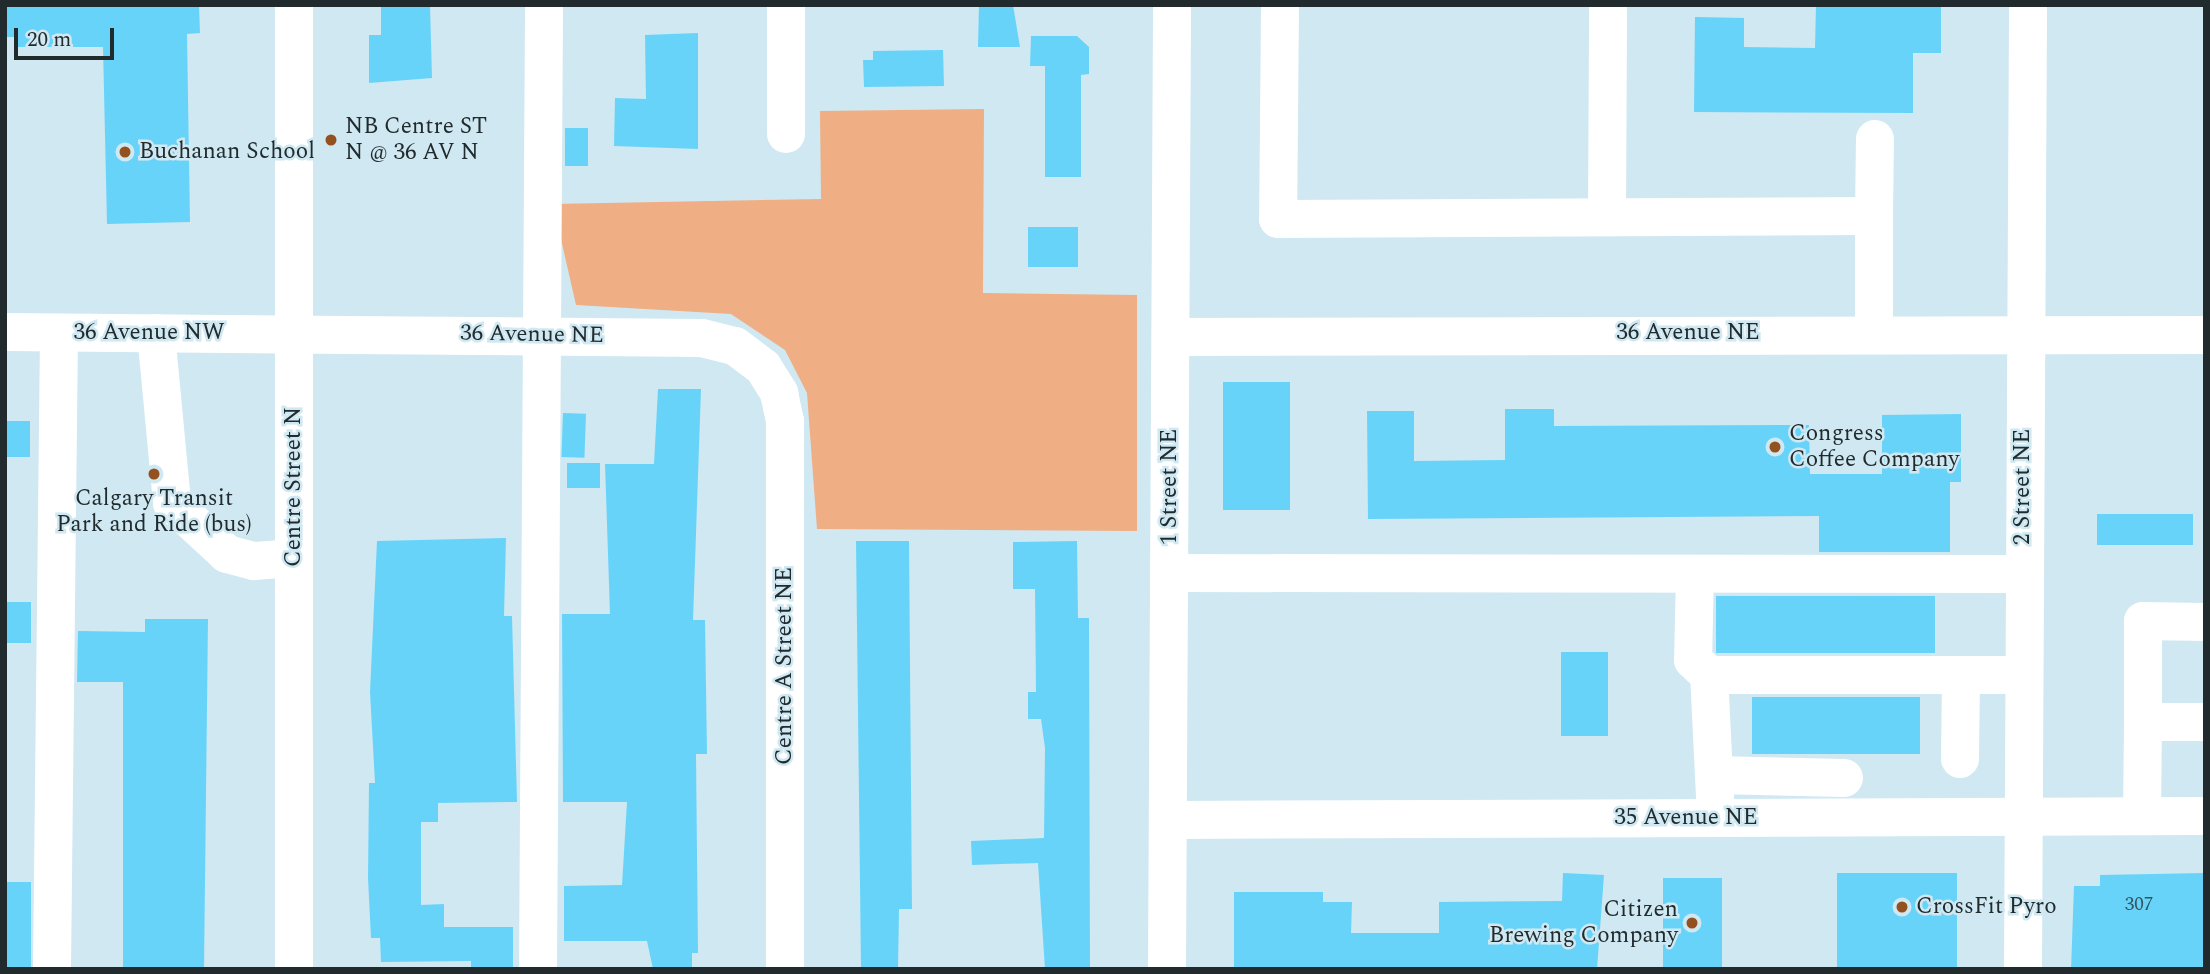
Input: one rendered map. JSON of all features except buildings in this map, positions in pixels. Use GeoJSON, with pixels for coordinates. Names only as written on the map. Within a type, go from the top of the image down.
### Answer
{"type":"FeatureCollection","features":[{"type":"Feature","properties":{"kind":"street","name":"Centre Street N"},"geometry":{"type":"LineString","coordinates":[[294,5],[294,969]]}},
{"type":"Feature","properties":{"kind":"street"},"geometry":{"type":"LineString","coordinates":[[538,969],[544,5]]}},
{"type":"Feature","properties":{"kind":"street"},"geometry":{"type":"LineString","coordinates":[[786,5],[786,134]]}},
{"type":"Feature","properties":{"kind":"street","name":"1 Street NE"},"geometry":{"type":"LineString","coordinates":[[1167,969],[1172,5]]}},
{"type":"Feature","properties":{"kind":"street"},"geometry":{"type":"LineString","coordinates":[[1280,5],[1278,219],[1874,216]]}},
{"type":"Feature","properties":{"kind":"street"},"geometry":{"type":"LineString","coordinates":[[1607,217],[1608,5]]}},
{"type":"Feature","properties":{"kind":"street","name":"2 Street NE"},"geometry":{"type":"LineString","coordinates":[[2023,969],[2021,816],[2028,5]]}},
{"type":"Feature","properties":{"kind":"street"},"geometry":{"type":"LineString","coordinates":[[1874,332],[1875,139]]}},
{"type":"Feature","properties":{"kind":"street","name":"36 Avenue NW"},"geometry":{"type":"LineString","coordinates":[[5,332],[293,334]]}},
{"type":"Feature","properties":{"kind":"street","name":"36 Avenue NE"},"geometry":{"type":"LineString","coordinates":[[1171,337],[1874,332],[2205,335]]}},
{"type":"Feature","properties":{"kind":"street"},"geometry":{"type":"LineString","coordinates":[[52,969],[59,333]]}},
{"type":"Feature","properties":{"kind":"street"},"geometry":{"type":"LineString","coordinates":[[156,333],[172,503],[227,554],[254,561],[294,558]]}},
{"type":"Feature","properties":{"kind":"street","name":"36 Avenue NE"},"geometry":{"type":"LineString","coordinates":[[293,334],[541,334],[702,338],[735,346],[764,367]]}},
{"type":"Feature","properties":{"kind":"street","name":"Centre A Street NE"},"geometry":{"type":"LineString","coordinates":[[764,367],[779,393],[785,421],[785,969]]}},
{"type":"Feature","properties":{"kind":"street"},"geometry":{"type":"LineString","coordinates":[[1170,573],[2023,575]]}},
{"type":"Feature","properties":{"kind":"street"},"geometry":{"type":"LineString","coordinates":[[1695,574],[1693,660],[1709,675],[2022,675]]}},
{"type":"Feature","properties":{"kind":"street"},"geometry":{"type":"LineString","coordinates":[[2142,816],[2143,621],[2205,622]]}},
{"type":"Feature","properties":{"kind":"street"},"geometry":{"type":"LineString","coordinates":[[1709,675],[1716,817]]}},
{"type":"Feature","properties":{"kind":"street"},"geometry":{"type":"LineString","coordinates":[[1960,759],[1961,675]]}},
{"type":"Feature","properties":{"kind":"street"},"geometry":{"type":"LineString","coordinates":[[2143,722],[2205,722]]}},
{"type":"Feature","properties":{"kind":"street"},"geometry":{"type":"LineString","coordinates":[[1714,775],[1844,778]]}},
{"type":"Feature","properties":{"kind":"street","name":"35 Avenue NE"},"geometry":{"type":"LineString","coordinates":[[1168,820],[2205,816]]}},
{"type":"Feature","properties":{"kind":"shaded area"},"geometry":{"type":"Polygon","coordinates":[[[984,109],[983,293],[1137,295],[1137,531],[817,529],[807,393],[785,350],[731,314],[576,305],[553,204],[821,199],[820,111],[984,109]]]}},
{"type":"Feature","properties":{"kind":"place","name":"NB Centre ST N @ 36 AV N"},"geometry":{"type":"Point","coordinates":[331,140]}},
{"type":"Feature","properties":{"kind":"place","name":"Buchanan School"},"geometry":{"type":"Point","coordinates":[125,152]}},
{"type":"Feature","properties":{"kind":"place","name":"Congress Coffee Company"},"geometry":{"type":"Point","coordinates":[1775,447]}},
{"type":"Feature","properties":{"kind":"place","name":"Calgary Transit Park and Ride (bus)"},"geometry":{"type":"Point","coordinates":[154,474]}},
{"type":"Feature","properties":{"kind":"place","name":"CrossFit Pyro"},"geometry":{"type":"Point","coordinates":[1902,907]}},
{"type":"Feature","properties":{"kind":"place","name":"Citizen Brewing Company"},"geometry":{"type":"Point","coordinates":[1692,923]}}]}
